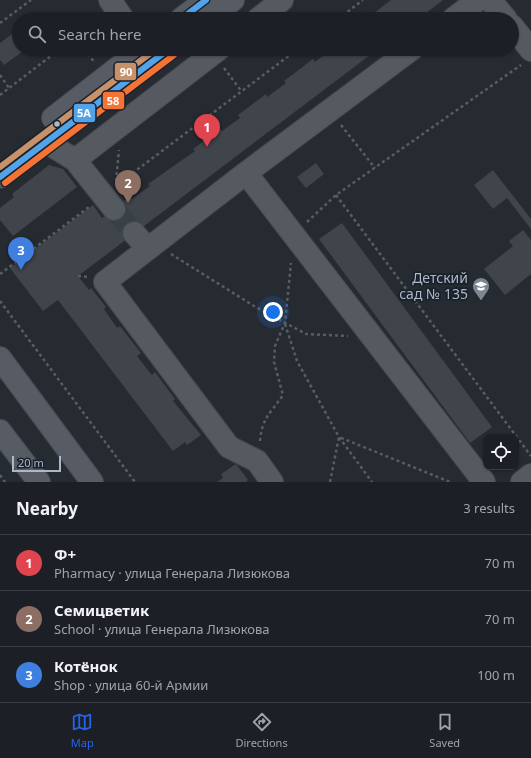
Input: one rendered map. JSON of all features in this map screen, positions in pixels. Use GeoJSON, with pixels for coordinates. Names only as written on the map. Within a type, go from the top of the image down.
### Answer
{"type":"FeatureCollection","features":[{"type":"Feature","properties":{"kind":"main road"},"geometry":{"type":"LineString","coordinates":[[190,12],[206,0]]}},
{"type":"Feature","properties":{"kind":"main road"},"geometry":{"type":"LineString","coordinates":[[217,12],[233,0]]}},
{"type":"Feature","properties":{"kind":"main road"},"geometry":{"type":"LineString","coordinates":[[0,158],[133,56]]}},
{"type":"Feature","properties":{"kind":"main road"},"geometry":{"type":"LineString","coordinates":[[0,177],[160,56]]}},
{"type":"Feature","properties":{"kind":"main road"},"geometry":{"type":"LineString","coordinates":[[0,358],[92,482]]}},
{"type":"Feature","properties":{"kind":"main road"},"geometry":{"type":"LineString","coordinates":[[6,440],[39,482]]}},
{"type":"Feature","properties":{"kind":"street"},"geometry":{"type":"LineString","coordinates":[[110,0],[118,12]]}},
{"type":"Feature","properties":{"kind":"street"},"geometry":{"type":"LineString","coordinates":[[267,12],[282,0]]}},
{"type":"Feature","properties":{"kind":"street"},"geometry":{"type":"LineString","coordinates":[[462,12],[478,0]]}},
{"type":"Feature","properties":{"kind":"street"},"geometry":{"type":"LineString","coordinates":[[490,0],[500,12]]}},
{"type":"Feature","properties":{"kind":"street"},"geometry":{"type":"LineString","coordinates":[[519,39],[528,56]]}},
{"type":"Feature","properties":{"kind":"street"},"geometry":{"type":"LineString","coordinates":[[75,160],[210,56]]}},
{"type":"Feature","properties":{"kind":"street"},"geometry":{"type":"LineString","coordinates":[[272,482],[257,461],[229,447],[105,282],[145,242],[246,173],[403,56]]}},
{"type":"Feature","properties":{"kind":"street"},"geometry":{"type":"LineString","coordinates":[[46,142],[75,160],[109,202]]}},
{"type":"Feature","properties":{"kind":"street"},"geometry":{"type":"LineString","coordinates":[[246,173],[484,482]]}},
{"type":"Feature","properties":{"kind":"street"},"geometry":{"type":"LineString","coordinates":[[6,440],[24,482]]}},
{"type":"Feature","properties":{"kind":"street"},"geometry":{"type":"LineString","coordinates":[[522,482],[531,475]]}},
{"type":"Feature","properties":{"kind":"path"},"geometry":{"type":"LineString","coordinates":[[14,12],[31,0]]}},
{"type":"Feature","properties":{"kind":"path"},"geometry":{"type":"LineString","coordinates":[[347,12],[363,0]]}},
{"type":"Feature","properties":{"kind":"path"},"geometry":{"type":"LineString","coordinates":[[0,22],[12,13]]}},
{"type":"Feature","properties":{"kind":"path"},"geometry":{"type":"LineString","coordinates":[[0,95],[51,56]]}},
{"type":"Feature","properties":{"kind":"path"},"geometry":{"type":"LineString","coordinates":[[219,56],[242,92]]}},
{"type":"Feature","properties":{"kind":"path"},"geometry":{"type":"LineString","coordinates":[[0,274],[109,202],[242,92],[289,56]]}},
{"type":"Feature","properties":{"kind":"path"},"geometry":{"type":"LineString","coordinates":[[257,461],[261,427],[266,416],[273,410],[283,395],[274,362],[275,346],[285,323],[294,234],[336,195],[528,56]]}},
{"type":"Feature","properties":{"kind":"path"},"geometry":{"type":"LineString","coordinates":[[0,76],[10,88]]}},
{"type":"Feature","properties":{"kind":"path"},"geometry":{"type":"LineString","coordinates":[[330,111],[375,168]]}},
{"type":"Feature","properties":{"kind":"path"},"geometry":{"type":"LineString","coordinates":[[336,195],[531,456]]}},
{"type":"Feature","properties":{"kind":"path"},"geometry":{"type":"LineString","coordinates":[[145,242],[306,334],[344,335],[355,337]]}},
{"type":"Feature","properties":{"kind":"path"},"geometry":{"type":"LineString","coordinates":[[0,301],[135,482]]}},
{"type":"Feature","properties":{"kind":"path"},"geometry":{"type":"LineString","coordinates":[[285,323],[297,361],[339,437],[372,482]]}},
{"type":"Feature","properties":{"kind":"path"},"geometry":{"type":"LineString","coordinates":[[330,482],[339,437]]}},
{"type":"Feature","properties":{"kind":"path"},"geometry":{"type":"LineString","coordinates":[[339,437],[450,482]]}},
{"type":"Feature","properties":{"kind":"path"},"geometry":{"type":"LineString","coordinates":[[0,475],[5,482]]}},
{"type":"Feature","properties":{"kind":"building"},"geometry":{"type":"Polygon","coordinates":[[[391,0],[443,0],[427,12],[375,12],[391,0]]]}},
{"type":"Feature","properties":{"kind":"building"},"geometry":{"type":"Polygon","coordinates":[[[12,34],[12,56],[16,56],[4,65],[0,60],[0,43],[12,34]]]}},
{"type":"Feature","properties":{"kind":"building"},"geometry":{"type":"Polygon","coordinates":[[[323,56],[369,56],[78,276],[89,290],[91,288],[106,307],[104,309],[117,328],[120,326],[141,353],[137,356],[152,375],[155,372],[175,399],[173,401],[201,435],[187,445],[185,442],[173,451],[58,300],[43,311],[10,268],[93,205],[102,218],[130,196],[132,199],[150,186],[148,184],[195,151],[193,149],[220,129],[222,131],[240,118],[238,115],[266,94],[267,97],[286,83],[284,81],[313,59],[315,62],[323,56]]]}},
{"type":"Feature","properties":{"kind":"building"},"geometry":{"type":"Polygon","coordinates":[[[316,163],[324,174],[306,188],[297,177],[316,163]]]}},
{"type":"Feature","properties":{"kind":"building"},"geometry":{"type":"Polygon","coordinates":[[[49,165],[63,169],[77,187],[13,236],[0,220],[0,208],[14,197],[12,194],[49,165]]]}},
{"type":"Feature","properties":{"kind":"building"},"geometry":{"type":"Polygon","coordinates":[[[493,170],[531,219],[531,229],[507,198],[493,209],[474,185],[493,170]]]}},
{"type":"Feature","properties":{"kind":"building"},"geometry":{"type":"Polygon","coordinates":[[[342,223],[492,427],[470,443],[319,239],[342,223]]]}},
{"type":"Feature","properties":{"kind":"building"},"geometry":{"type":"Polygon","coordinates":[[[523,230],[531,240],[531,274],[505,295],[484,269],[513,246],[509,241],[523,230]]]}},
{"type":"Feature","properties":{"kind":"building"},"geometry":{"type":"Polygon","coordinates":[[[236,464],[248,480],[246,482],[217,482],[223,478],[221,474],[236,464]]]}},
{"type":"Feature","properties":{"kind":"tunnel"},"geometry":{"type":"LineString","coordinates":[[114,209],[134,233]]}},
{"type":"Feature","properties":{"kind":"transit line","name":"5А"},"geometry":{"type":"LineString","coordinates":[[190,12],[206,0]]}},
{"type":"Feature","properties":{"kind":"transit line","name":"90"},"geometry":{"type":"LineString","coordinates":[[0,167],[147,56]]}},
{"type":"Feature","properties":{"kind":"transit line","name":"5А"},"geometry":{"type":"LineString","coordinates":[[0,177],[160,56]]}},
{"type":"Feature","properties":{"kind":"transit line","name":"58"},"geometry":{"type":"LineString","coordinates":[[5,183],[173,56]]}},
{"type":"Feature","properties":{"kind":"place","name":"Ф+"},"geometry":{"type":"Point","coordinates":[207,147]}},
{"type":"Feature","properties":{"kind":"place","name":"Cемицветик"},"geometry":{"type":"Point","coordinates":[128,203]}},
{"type":"Feature","properties":{"kind":"place","name":"Котёнок"},"geometry":{"type":"Point","coordinates":[21,270]}},
{"type":"Feature","properties":{"kind":"place","name":"Детский сад № 135"},"geometry":{"type":"Point","coordinates":[481,301]}}]}
